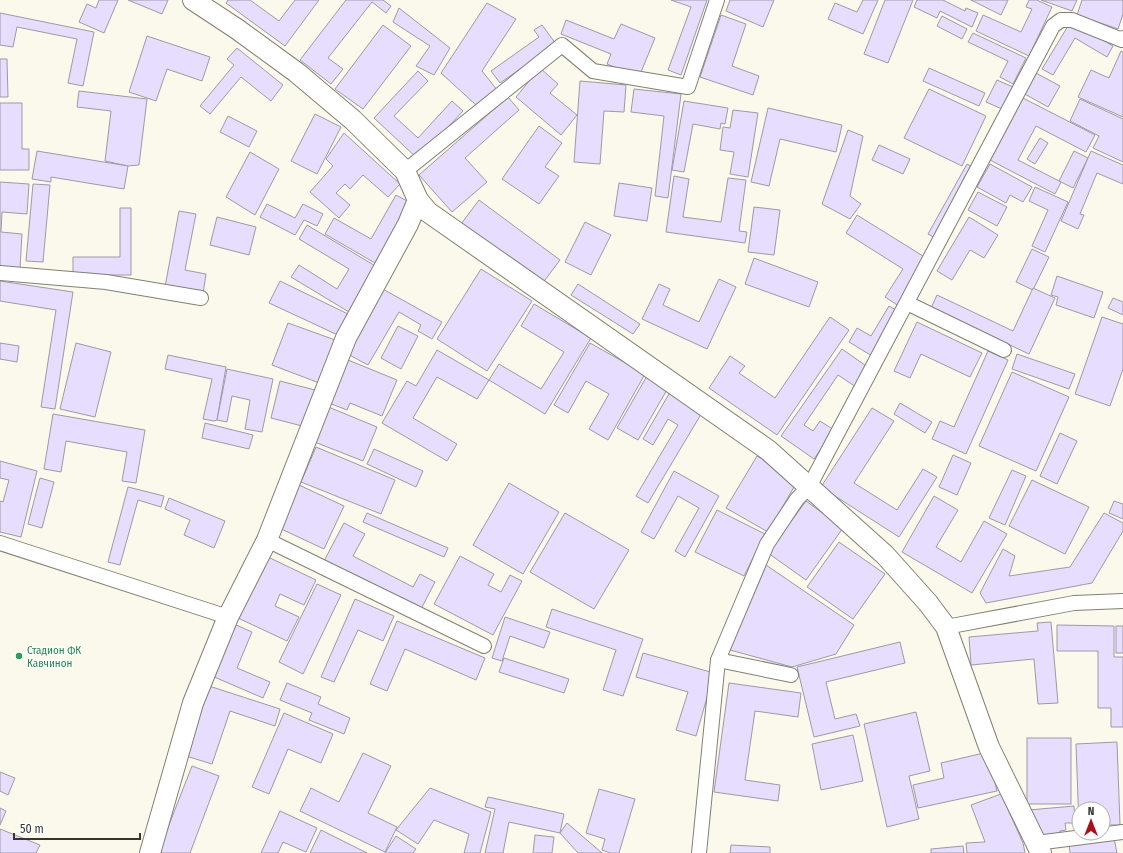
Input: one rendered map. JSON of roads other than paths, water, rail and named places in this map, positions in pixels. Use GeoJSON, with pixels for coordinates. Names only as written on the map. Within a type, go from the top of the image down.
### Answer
{"type":"FeatureCollection","features":[{"type":"Feature","properties":{"kind":"street"},"geometry":{"type":"LineString","coordinates":[[193,0],[238,28],[296,72],[353,120],[405,171],[418,200],[428,212],[768,450],[885,556],[928,603],[946,627],[989,747],[1039,848],[1123,832]]}},
{"type":"Feature","properties":{"kind":"street"},"geometry":{"type":"LineString","coordinates":[[405,171],[562,45],[593,71],[688,87],[718,0]]}},
{"type":"Feature","properties":{"kind":"street"},"geometry":{"type":"LineString","coordinates":[[699,853],[718,660],[767,544],[797,499],[809,487],[1053,26],[1061,20],[1072,20],[1123,39]]}},
{"type":"Feature","properties":{"kind":"street"},"geometry":{"type":"LineString","coordinates":[[150,853],[193,703],[228,617],[267,540],[346,338],[408,224],[418,200]]}},
{"type":"Feature","properties":{"kind":"street"},"geometry":{"type":"LineString","coordinates":[[0,273],[106,282],[201,298]]}},
{"type":"Feature","properties":{"kind":"street"},"geometry":{"type":"LineString","coordinates":[[907,303],[1004,350]]}},
{"type":"Feature","properties":{"kind":"street"},"geometry":{"type":"LineString","coordinates":[[267,540],[484,646]]}},
{"type":"Feature","properties":{"kind":"street"},"geometry":{"type":"LineString","coordinates":[[0,545],[228,617]]}},
{"type":"Feature","properties":{"kind":"street"},"geometry":{"type":"LineString","coordinates":[[946,627],[1074,603],[1123,601]]}},
{"type":"Feature","properties":{"kind":"street"},"geometry":{"type":"LineString","coordinates":[[718,660],[791,675]]}},
{"type":"Feature","properties":{"kind":"place","name":"Стадион ФК Кавчинон"},"geometry":{"type":"Point","coordinates":[19,656]}}]}
